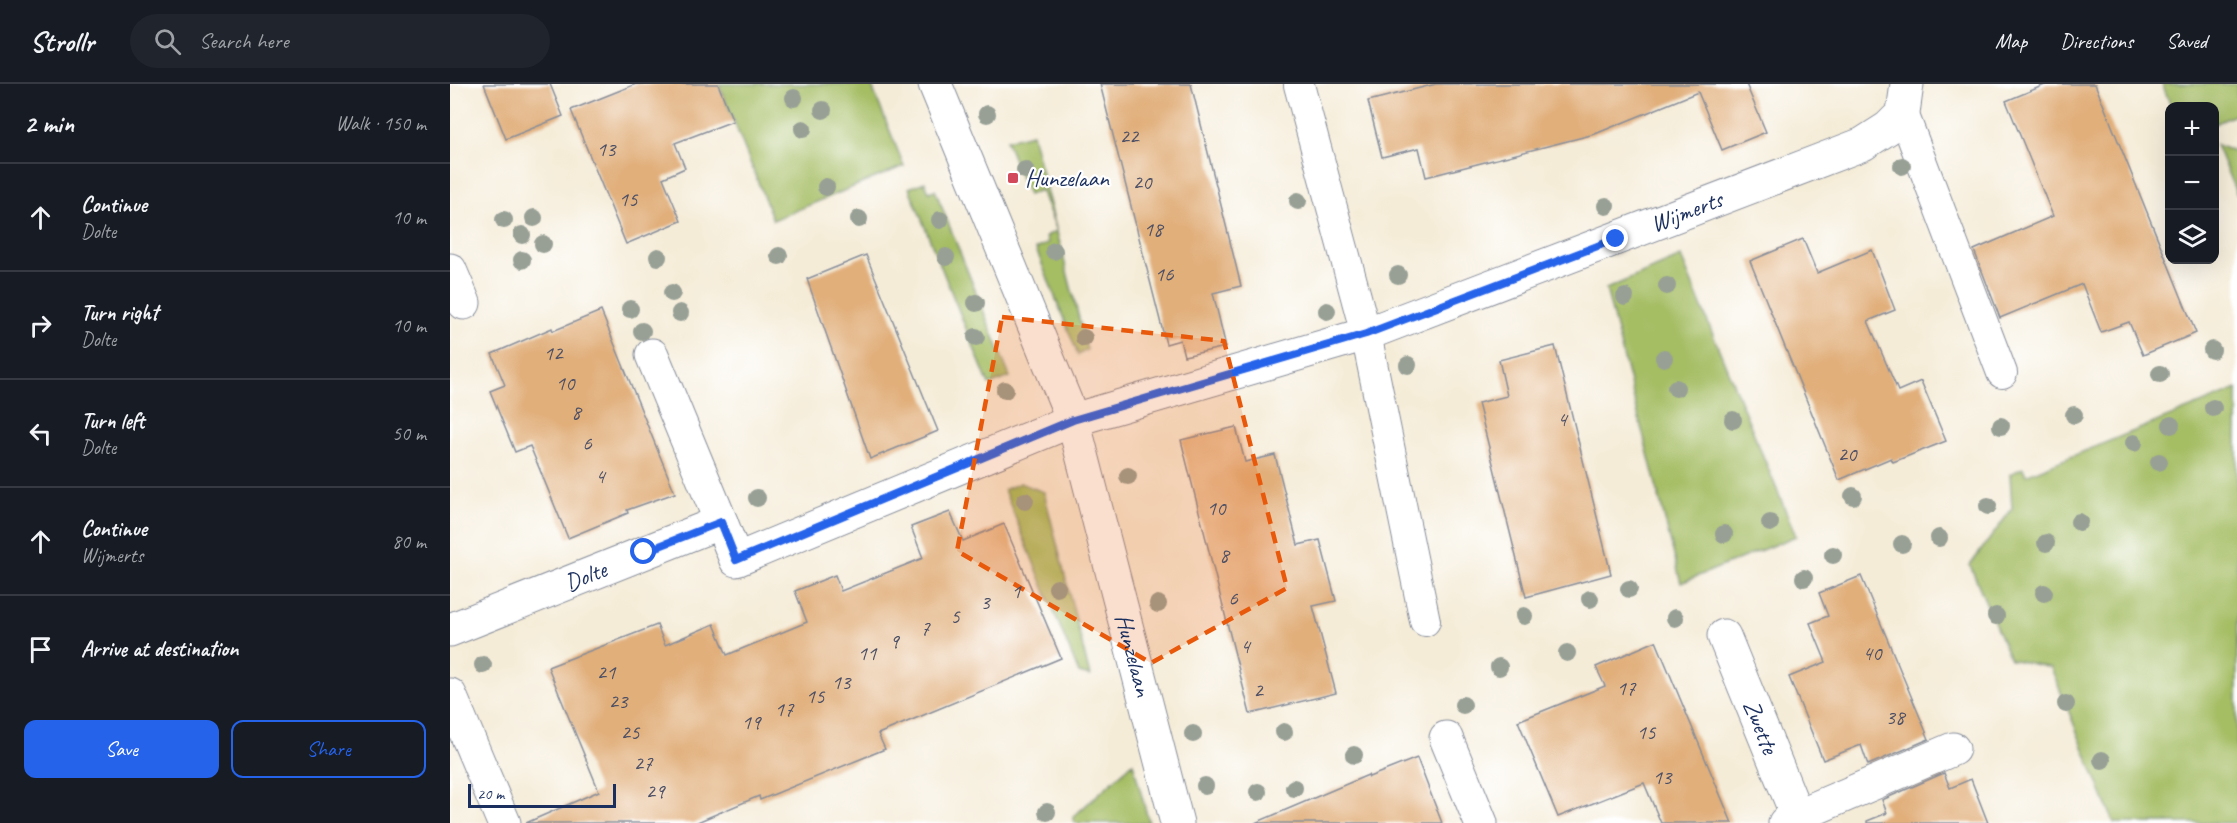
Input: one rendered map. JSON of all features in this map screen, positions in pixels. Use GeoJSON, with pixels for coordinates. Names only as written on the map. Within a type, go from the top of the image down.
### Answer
{"type":"FeatureCollection","features":[{"type":"Feature","properties":{"kind":"street","name":"Hunzelaan"},"geometry":{"type":"LineString","coordinates":[[935,84],[1073,420],[1177,823]]}},
{"type":"Feature","properties":{"kind":"street","name":"Wijmerts"},"geometry":{"type":"LineString","coordinates":[[1073,420],[1366,334],[1863,144],[1888,128],[1905,99]]}},
{"type":"Feature","properties":{"kind":"street"},"geometry":{"type":"LineString","coordinates":[[450,270],[464,303]]}},
{"type":"Feature","properties":{"kind":"street"},"geometry":{"type":"LineString","coordinates":[[652,355],[736,560],[1073,420]]}},
{"type":"Feature","properties":{"kind":"street","name":"Dolte"},"geometry":{"type":"LineString","coordinates":[[450,630],[721,522]]}},
{"type":"Feature","properties":{"kind":"street","name":"Zwette"},"geometry":{"type":"LineString","coordinates":[[1724,636],[1794,821],[1953,749]]}},
{"type":"Feature","properties":{"kind":"street"},"geometry":{"type":"LineString","coordinates":[[450,695],[504,823]]}},
{"type":"Feature","properties":{"kind":"street"},"geometry":{"type":"LineString","coordinates":[[1446,738],[1481,823]]}},
{"type":"Feature","properties":{"kind":"lane"},"geometry":{"type":"LineString","coordinates":[[1299,85],[1366,334],[1425,621]]}},
{"type":"Feature","properties":{"kind":"lane"},"geometry":{"type":"LineString","coordinates":[[1905,99],[2002,373]]}},
{"type":"Feature","properties":{"kind":"highlighted area"},"geometry":{"type":"Polygon","coordinates":[[[1002,317],[1224,341],[1287,588],[1151,663],[957,551],[1002,317]]]}},
{"type":"Feature","properties":{"kind":"green space"},"geometry":{"type":"Polygon","coordinates":[[[719,84],[871,84],[904,166],[773,220],[719,84]]]}},
{"type":"Feature","properties":{"kind":"green space"},"geometry":{"type":"Polygon","coordinates":[[[2162,84],[2237,84],[2237,114],[2219,122],[2219,102],[2169,102],[2162,84]]]}},
{"type":"Feature","properties":{"kind":"green space"},"geometry":{"type":"Polygon","coordinates":[[[1032,134],[1056,229],[1041,190],[1028,195],[1006,140],[1032,134]]]}},
{"type":"Feature","properties":{"kind":"green space"},"geometry":{"type":"Polygon","coordinates":[[[2219,146],[2237,152],[2237,195],[2219,152],[2219,146]]]}},
{"type":"Feature","properties":{"kind":"green space"},"geometry":{"type":"Polygon","coordinates":[[[925,182],[929,192],[935,190],[1010,377],[989,385],[909,188],[925,182]]]}},
{"type":"Feature","properties":{"kind":"green space"},"geometry":{"type":"Polygon","coordinates":[[[1057,231],[1087,350],[1078,355],[1036,249],[1048,243],[1046,236],[1057,231]]]}},
{"type":"Feature","properties":{"kind":"green space"},"geometry":{"type":"Polygon","coordinates":[[[1681,257],[1796,536],[1681,583],[1606,289],[1681,257]]]}},
{"type":"Feature","properties":{"kind":"green space"},"geometry":{"type":"Polygon","coordinates":[[[2237,389],[2237,823],[2114,823],[2051,668],[2010,659],[1970,565],[2012,509],[2010,474],[2023,468],[2026,475],[2237,389]]]}},
{"type":"Feature","properties":{"kind":"green space"},"geometry":{"type":"Polygon","coordinates":[[[1020,483],[1044,492],[1090,676],[1079,673],[1004,490],[1020,483]]]}},
{"type":"Feature","properties":{"kind":"green space"},"geometry":{"type":"Polygon","coordinates":[[[1133,763],[1149,823],[1075,823],[1073,817],[1133,763]]]}},
{"type":"Feature","properties":{"kind":"building"},"geometry":{"type":"Polygon","coordinates":[[[484,84],[550,84],[563,116],[506,139],[484,84]]]}},
{"type":"Feature","properties":{"kind":"building"},"geometry":{"type":"Polygon","coordinates":[[[636,84],[718,84],[733,121],[675,143],[685,168],[663,178],[681,221],[626,244],[571,110],[636,84]]]}},
{"type":"Feature","properties":{"kind":"building"},"geometry":{"type":"Polygon","coordinates":[[[1100,84],[1191,84],[1241,286],[1213,293],[1226,347],[1184,356],[1180,340],[1166,344],[1100,84]]]}},
{"type":"Feature","properties":{"kind":"building"},"geometry":{"type":"Polygon","coordinates":[[[1436,84],[1746,84],[1766,132],[1722,150],[1698,92],[1595,134],[1426,177],[1419,148],[1382,157],[1368,101],[1436,84]]]}},
{"type":"Feature","properties":{"kind":"building"},"geometry":{"type":"Polygon","coordinates":[[[2047,84],[2095,84],[2165,257],[2165,264],[2168,264],[2196,333],[2143,355],[2129,322],[2101,332],[2082,284],[2000,318],[1974,250],[2053,216],[2006,101],[2047,84]]]}},
{"type":"Feature","properties":{"kind":"building"},"geometry":{"type":"Polygon","coordinates":[[[1803,239],[1817,273],[1872,250],[1895,310],[1868,321],[1898,391],[1921,381],[1946,441],[1893,462],[1891,458],[1839,480],[1750,261],[1803,239]]]}},
{"type":"Feature","properties":{"kind":"building"},"geometry":{"type":"Polygon","coordinates":[[[866,255],[938,431],[870,459],[807,279],[866,255]]]}},
{"type":"Feature","properties":{"kind":"building"},"geometry":{"type":"Polygon","coordinates":[[[601,311],[675,493],[627,510],[628,513],[568,538],[530,446],[515,452],[490,391],[505,385],[492,354],[552,328],[553,331],[601,311]]]}},
{"type":"Feature","properties":{"kind":"building"},"geometry":{"type":"Polygon","coordinates":[[[1555,346],[1611,574],[1526,597],[1478,403],[1507,396],[1499,360],[1555,346]]]}},
{"type":"Feature","properties":{"kind":"building"},"geometry":{"type":"Polygon","coordinates":[[[1236,427],[1245,462],[1275,455],[1298,545],[1320,540],[1336,601],[1313,606],[1336,693],[1250,714],[1181,440],[1236,427]]]}},
{"type":"Feature","properties":{"kind":"building"},"geometry":{"type":"Polygon","coordinates":[[[950,512],[963,541],[1004,524],[1061,658],[878,734],[885,749],[760,800],[759,796],[695,823],[526,823],[599,791],[548,667],[657,625],[665,645],[714,624],[727,655],[807,622],[795,591],[835,575],[841,591],[923,558],[911,527],[950,512]]]}},
{"type":"Feature","properties":{"kind":"building"},"geometry":{"type":"Polygon","coordinates":[[[1861,576],[1929,739],[1868,765],[1861,745],[1823,760],[1789,677],[1826,662],[1810,623],[1828,616],[1819,593],[1861,576]]]}},
{"type":"Feature","properties":{"kind":"building"},"geometry":{"type":"Polygon","coordinates":[[[1656,641],[1732,823],[1661,823],[1644,783],[1558,817],[1518,721],[1605,686],[1596,667],[1656,641]]]}},
{"type":"Feature","properties":{"kind":"building"},"geometry":{"type":"Polygon","coordinates":[[[1417,758],[1442,823],[1255,823],[1368,775],[1369,777],[1417,758]]]}},
{"type":"Feature","properties":{"kind":"building"},"geometry":{"type":"Polygon","coordinates":[[[1944,773],[1950,788],[1971,779],[1988,823],[1867,823],[1887,813],[1882,800],[1944,773]]]}},
{"type":"Feature","properties":{"kind":"place","name":"Hunzelaan"},"geometry":{"type":"Point","coordinates":[1013,178]}},
{"type":"Feature","properties":{"kind":"route"},"geometry":{"type":"LineString","coordinates":[[644,552],[721,522],[736,560],[1073,420],[1366,334],[1616,239]]}}]}
